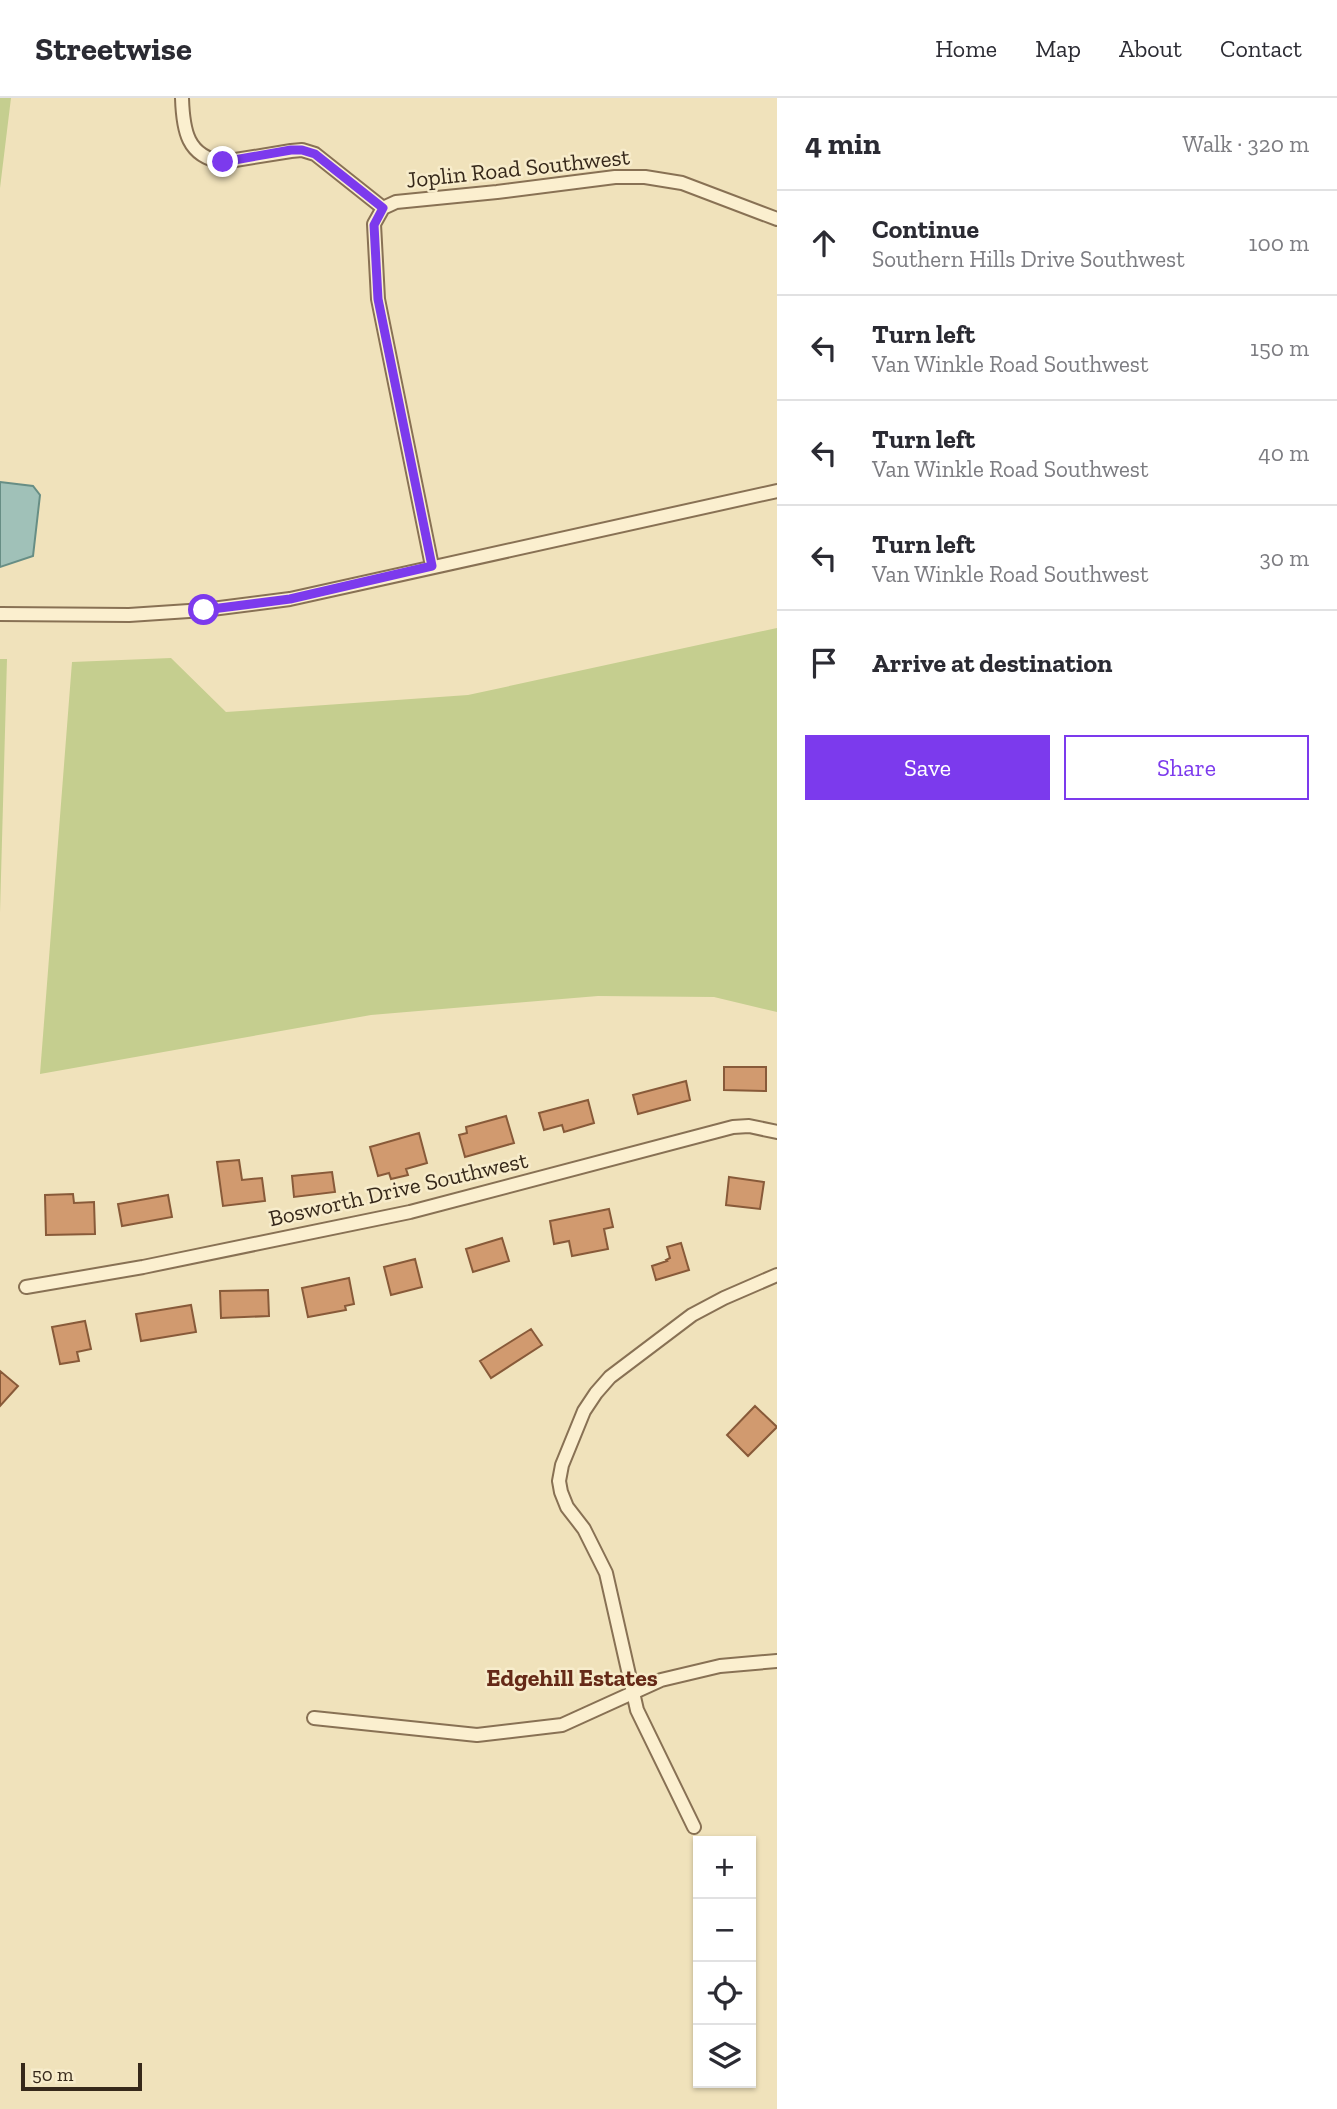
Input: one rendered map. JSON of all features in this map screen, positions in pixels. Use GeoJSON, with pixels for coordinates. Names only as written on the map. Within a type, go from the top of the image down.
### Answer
{"type":"FeatureCollection","features":[{"type":"Feature","properties":{"kind":"street"},"geometry":{"type":"LineString","coordinates":[[182,98],[183,120],[188,138],[201,155],[212,161],[223,162],[302,150],[315,154],[383,208],[374,225],[378,299],[432,566]]}},
{"type":"Feature","properties":{"kind":"street","name":"Joplin Road Southwest"},"geometry":{"type":"LineString","coordinates":[[383,208],[396,202],[615,177],[645,177],[682,183],[777,219]]}},
{"type":"Feature","properties":{"kind":"street"},"geometry":{"type":"LineString","coordinates":[[0,614],[129,615],[204,610],[290,599],[777,491]]}},
{"type":"Feature","properties":{"kind":"street","name":"Bosworth Drive Southwest"},"geometry":{"type":"LineString","coordinates":[[26,1287],[144,1267],[410,1212],[733,1127],[749,1126],[777,1132]]}},
{"type":"Feature","properties":{"kind":"street"},"geometry":{"type":"LineString","coordinates":[[694,1827],[637,1710],[606,1573],[595,1548],[567,1507],[559,1481],[562,1465],[584,1411],[610,1377],[692,1315],[777,1275]]}},
{"type":"Feature","properties":{"kind":"street"},"geometry":{"type":"LineString","coordinates":[[314,1718],[477,1735],[562,1725],[661,1679],[720,1666],[777,1661]]}},
{"type":"Feature","properties":{"kind":"green space"},"geometry":{"type":"Polygon","coordinates":[[[0,98],[11,98],[0,188],[0,98]]]}},
{"type":"Feature","properties":{"kind":"green space"},"geometry":{"type":"Polygon","coordinates":[[[777,628],[777,1012],[714,997],[598,996],[371,1015],[40,1074],[72,662],[171,658],[226,712],[468,695],[777,628]]]}},
{"type":"Feature","properties":{"kind":"green space"},"geometry":{"type":"Polygon","coordinates":[[[0,659],[7,659],[0,913],[0,659]]]}},
{"type":"Feature","properties":{"kind":"water"},"geometry":{"type":"Polygon","coordinates":[[[0,482],[33,486],[40,495],[33,556],[0,567],[0,482]]]}},
{"type":"Feature","properties":{"kind":"building"},"geometry":{"type":"Polygon","coordinates":[[[724,1067],[766,1067],[766,1091],[724,1090],[724,1067]]]}},
{"type":"Feature","properties":{"kind":"building"},"geometry":{"type":"Polygon","coordinates":[[[686,1081],[690,1100],[638,1114],[633,1095],[686,1081]]]}},
{"type":"Feature","properties":{"kind":"building"},"geometry":{"type":"Polygon","coordinates":[[[588,1100],[594,1123],[564,1132],[562,1125],[544,1130],[539,1113],[588,1100]]]}},
{"type":"Feature","properties":{"kind":"building"},"geometry":{"type":"Polygon","coordinates":[[[506,1116],[514,1143],[465,1157],[459,1135],[467,1133],[466,1127],[506,1116]]]}},
{"type":"Feature","properties":{"kind":"building"},"geometry":{"type":"Polygon","coordinates":[[[419,1133],[427,1163],[406,1169],[408,1175],[391,1179],[389,1173],[378,1176],[370,1147],[419,1133]]]}},
{"type":"Feature","properties":{"kind":"building"},"geometry":{"type":"Polygon","coordinates":[[[239,1160],[242,1180],[262,1178],[265,1201],[223,1206],[217,1162],[239,1160]]]}},
{"type":"Feature","properties":{"kind":"building"},"geometry":{"type":"Polygon","coordinates":[[[332,1172],[335,1192],[294,1197],[292,1176],[332,1172]]]}},
{"type":"Feature","properties":{"kind":"building"},"geometry":{"type":"Polygon","coordinates":[[[729,1177],[764,1182],[760,1209],[726,1205],[729,1177]]]}},
{"type":"Feature","properties":{"kind":"building"},"geometry":{"type":"Polygon","coordinates":[[[73,1194],[74,1203],[94,1202],[95,1234],[46,1235],[45,1195],[73,1194]]]}},
{"type":"Feature","properties":{"kind":"building"},"geometry":{"type":"Polygon","coordinates":[[[168,1195],[172,1217],[122,1226],[118,1204],[168,1195]]]}},
{"type":"Feature","properties":{"kind":"building"},"geometry":{"type":"Polygon","coordinates":[[[609,1209],[613,1227],[604,1229],[608,1249],[572,1256],[569,1241],[554,1244],[550,1221],[609,1209]]]}},
{"type":"Feature","properties":{"kind":"building"},"geometry":{"type":"Polygon","coordinates":[[[502,1238],[509,1261],[473,1272],[466,1249],[502,1238]]]}},
{"type":"Feature","properties":{"kind":"building"},"geometry":{"type":"Polygon","coordinates":[[[681,1243],[689,1270],[656,1280],[652,1266],[670,1258],[667,1247],[681,1243]]]}},
{"type":"Feature","properties":{"kind":"building"},"geometry":{"type":"Polygon","coordinates":[[[415,1259],[422,1287],[391,1295],[384,1267],[415,1259]]]}},
{"type":"Feature","properties":{"kind":"building"},"geometry":{"type":"Polygon","coordinates":[[[349,1278],[354,1304],[345,1306],[346,1310],[308,1317],[302,1288],[349,1278]]]}},
{"type":"Feature","properties":{"kind":"building"},"geometry":{"type":"Polygon","coordinates":[[[268,1290],[269,1316],[221,1318],[220,1291],[268,1290]]]}},
{"type":"Feature","properties":{"kind":"building"},"geometry":{"type":"Polygon","coordinates":[[[191,1305],[196,1332],[141,1341],[136,1314],[191,1305]]]}},
{"type":"Feature","properties":{"kind":"building"},"geometry":{"type":"Polygon","coordinates":[[[85,1321],[91,1349],[77,1352],[79,1361],[60,1364],[52,1327],[85,1321]]]}},
{"type":"Feature","properties":{"kind":"building"},"geometry":{"type":"Polygon","coordinates":[[[531,1329],[542,1345],[491,1378],[480,1361],[531,1329]]]}},
{"type":"Feature","properties":{"kind":"building"},"geometry":{"type":"Polygon","coordinates":[[[0,1371],[18,1386],[0,1406],[0,1371]]]}},
{"type":"Feature","properties":{"kind":"building"},"geometry":{"type":"Polygon","coordinates":[[[755,1406],[777,1427],[748,1456],[727,1435],[755,1406]]]}},
{"type":"Feature","properties":{"kind":"district","name":"Edgehill Estates"},"geometry":{"type":"Point","coordinates":[572,1678]}},
{"type":"Feature","properties":{"kind":"route"},"geometry":{"type":"LineString","coordinates":[[204,610],[290,599],[432,566],[378,299],[374,225],[383,208],[315,154],[302,150],[223,162]]}}]}
